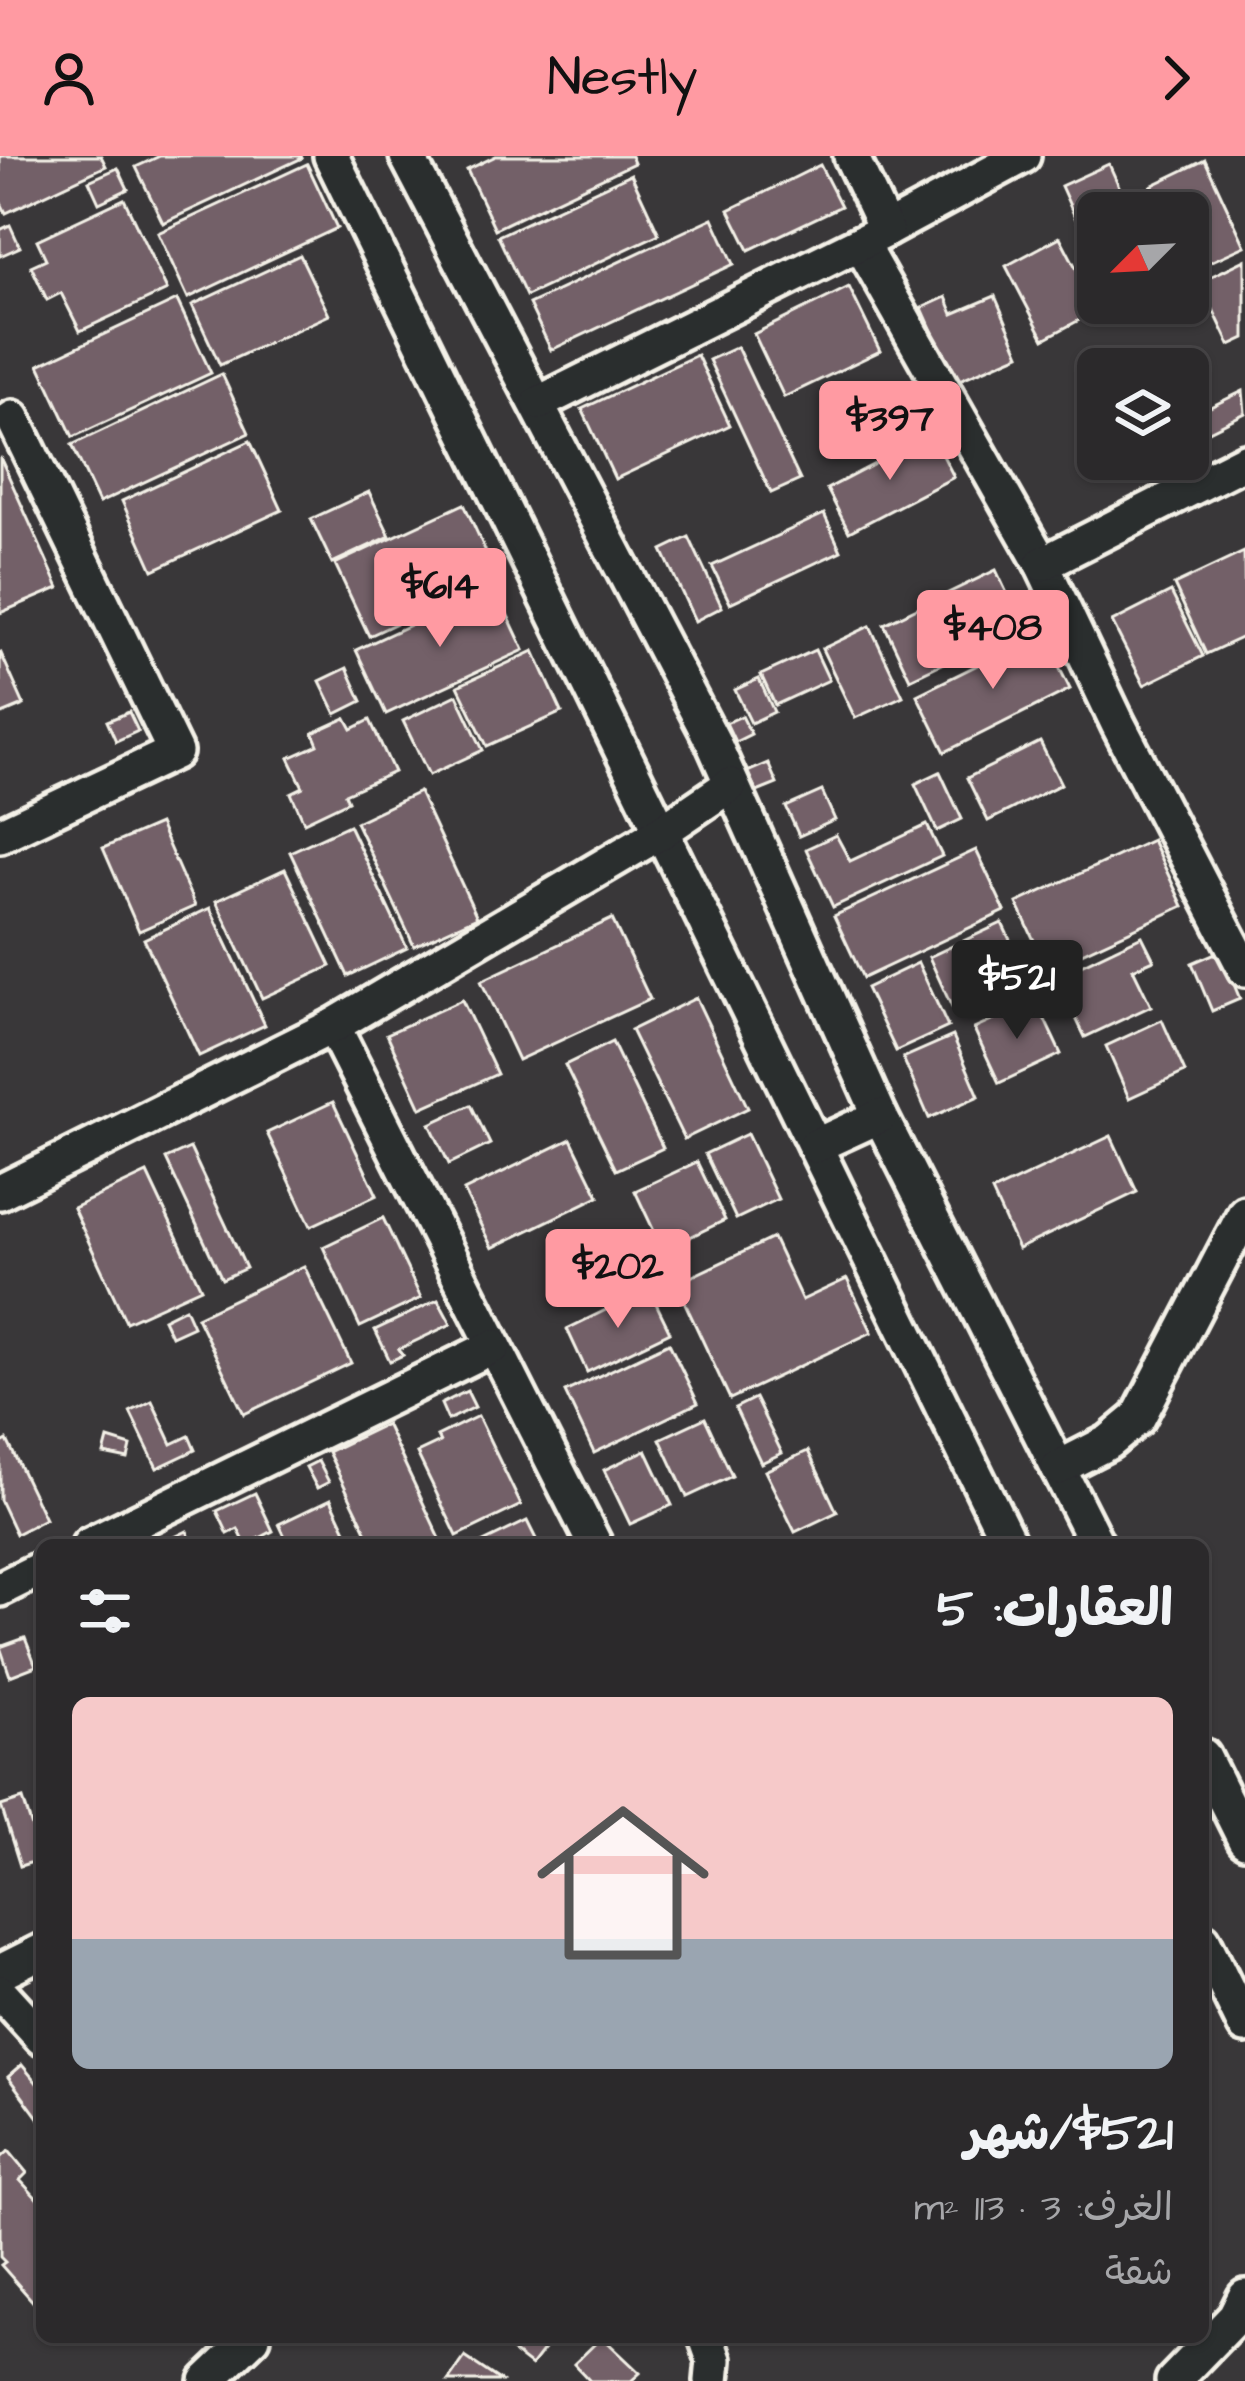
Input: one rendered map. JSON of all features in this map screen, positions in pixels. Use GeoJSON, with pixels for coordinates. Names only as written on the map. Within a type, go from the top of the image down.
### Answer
{"type":"FeatureCollection","features":[{"type":"Feature","properties":{"kind":"street"},"geometry":{"type":"LineString","coordinates":[[331,156],[1007,1539]]}},
{"type":"Feature","properties":{"kind":"street"},"geometry":{"type":"LineString","coordinates":[[407,156],[713,742],[880,1115],[1093,1539]]}},
{"type":"Feature","properties":{"kind":"street"},"geometry":{"type":"LineString","coordinates":[[851,156],[873,236],[1245,969]]}},
{"type":"Feature","properties":{"kind":"street"},"geometry":{"type":"LineString","coordinates":[[539,403],[1024,156]]}},
{"type":"Feature","properties":{"kind":"street"},"geometry":{"type":"LineString","coordinates":[[0,835],[175,752],[4,410]]}},
{"type":"Feature","properties":{"kind":"street"},"geometry":{"type":"LineString","coordinates":[[1042,564],[1245,461]]}},
{"type":"Feature","properties":{"kind":"street"},"geometry":{"type":"LineString","coordinates":[[0,1192],[332,1026],[661,832],[730,785]]}},
{"type":"Feature","properties":{"kind":"street"},"geometry":{"type":"LineString","coordinates":[[332,1026],[592,1539]]}},
{"type":"Feature","properties":{"kind":"street"},"geometry":{"type":"LineString","coordinates":[[815,1146],[880,1115]]}},
{"type":"Feature","properties":{"kind":"street"},"geometry":{"type":"LineString","coordinates":[[1058,1468],[1109,1442],[1138,1418],[1245,1213]]}},
{"type":"Feature","properties":{"kind":"street"},"geometry":{"type":"LineString","coordinates":[[101,1539],[494,1346]]}},
{"type":"Feature","properties":{"kind":"street"},"geometry":{"type":"LineString","coordinates":[[0,1589],[36,1571]]}},
{"type":"Feature","properties":{"kind":"street"},"geometry":{"type":"LineString","coordinates":[[1209,1768],[1245,1840]]}},
{"type":"Feature","properties":{"kind":"street"},"geometry":{"type":"LineString","coordinates":[[1209,1952],[1245,2026]]}},
{"type":"Feature","properties":{"kind":"street"},"geometry":{"type":"LineString","coordinates":[[0,1972],[36,1954]]}},
{"type":"Feature","properties":{"kind":"street"},"geometry":{"type":"LineString","coordinates":[[0,1992],[36,2031]]}},
{"type":"Feature","properties":{"kind":"street"},"geometry":{"type":"LineString","coordinates":[[1173,2381],[1235,2317],[1245,2297]]}},
{"type":"Feature","properties":{"kind":"street"},"geometry":{"type":"LineString","coordinates":[[207,2381],[247,2343]]}},
{"type":"Feature","properties":{"kind":"street"},"geometry":{"type":"LineString","coordinates":[[708,2343],[714,2360],[712,2381]]}},
{"type":"Feature","properties":{"kind":"building"},"geometry":{"type":"Polygon","coordinates":[[[0,156],[101,156],[106,166],[6,213],[0,201],[0,156]]]}},
{"type":"Feature","properties":{"kind":"building"},"geometry":{"type":"Polygon","coordinates":[[[160,156],[302,158],[163,223],[136,167],[160,156]]]}},
{"type":"Feature","properties":{"kind":"building"},"geometry":{"type":"Polygon","coordinates":[[[496,156],[631,156],[634,163],[495,229],[467,170],[496,156]]]}},
{"type":"Feature","properties":{"kind":"building"},"geometry":{"type":"Polygon","coordinates":[[[1205,160],[1245,246],[1209,262],[1209,192],[1154,192],[1151,186],[1205,160]]]}},
{"type":"Feature","properties":{"kind":"building"},"geometry":{"type":"Polygon","coordinates":[[[307,164],[337,228],[188,298],[158,233],[307,164]]]}},
{"type":"Feature","properties":{"kind":"building"},"geometry":{"type":"Polygon","coordinates":[[[1109,164],[1122,192],[1077,192],[1077,221],[1061,186],[1109,164]]]}},
{"type":"Feature","properties":{"kind":"building"},"geometry":{"type":"Polygon","coordinates":[[[820,165],[841,206],[749,250],[729,210],[820,165]]]}},
{"type":"Feature","properties":{"kind":"building"},"geometry":{"type":"Polygon","coordinates":[[[118,168],[128,189],[99,203],[89,181],[118,168]]]}},
{"type":"Feature","properties":{"kind":"building"},"geometry":{"type":"Polygon","coordinates":[[[631,174],[659,234],[526,296],[498,236],[631,174]]]}},
{"type":"Feature","properties":{"kind":"building"},"geometry":{"type":"Polygon","coordinates":[[[124,199],[167,290],[80,331],[61,293],[47,300],[31,266],[46,259],[37,240],[124,199]]]}},
{"type":"Feature","properties":{"kind":"building"},"geometry":{"type":"Polygon","coordinates":[[[713,218],[734,264],[551,350],[529,304],[713,218]]]}},
{"type":"Feature","properties":{"kind":"building"},"geometry":{"type":"Polygon","coordinates":[[[10,225],[20,247],[0,256],[0,230],[10,225]]]}},
{"type":"Feature","properties":{"kind":"building"},"geometry":{"type":"Polygon","coordinates":[[[1060,237],[1077,270],[1077,321],[1044,339],[1006,266],[1060,237]]]}},
{"type":"Feature","properties":{"kind":"building"},"geometry":{"type":"Polygon","coordinates":[[[300,255],[329,315],[220,365],[192,305],[300,255]]]}},
{"type":"Feature","properties":{"kind":"building"},"geometry":{"type":"Polygon","coordinates":[[[1245,260],[1245,338],[1230,345],[1209,301],[1209,278],[1245,260]]]}},
{"type":"Feature","properties":{"kind":"building"},"geometry":{"type":"Polygon","coordinates":[[[849,287],[880,351],[784,397],[754,334],[849,287]]]}},
{"type":"Feature","properties":{"kind":"building"},"geometry":{"type":"Polygon","coordinates":[[[995,296],[1020,354],[955,382],[922,308],[946,297],[953,314],[995,296]]]}},
{"type":"Feature","properties":{"kind":"building"},"geometry":{"type":"Polygon","coordinates":[[[177,300],[211,373],[73,437],[39,365],[177,300]]]}},
{"type":"Feature","properties":{"kind":"building"},"geometry":{"type":"Polygon","coordinates":[[[737,347],[800,480],[771,493],[709,360],[737,347]]]}},
{"type":"Feature","properties":{"kind":"building"},"geometry":{"type":"Polygon","coordinates":[[[697,355],[730,425],[615,479],[582,409],[697,355]]]}},
{"type":"Feature","properties":{"kind":"building"},"geometry":{"type":"Polygon","coordinates":[[[222,374],[249,433],[99,503],[72,445],[222,374]]]}},
{"type":"Feature","properties":{"kind":"building"},"geometry":{"type":"Polygon","coordinates":[[[913,383],[931,416],[897,434],[879,401],[913,383]]]}},
{"type":"Feature","properties":{"kind":"building"},"geometry":{"type":"Polygon","coordinates":[[[1243,391],[1245,413],[1209,431],[1209,408],[1243,391]]]}},
{"type":"Feature","properties":{"kind":"building"},"geometry":{"type":"Polygon","coordinates":[[[932,434],[954,477],[849,532],[827,489],[932,434]]]}},
{"type":"Feature","properties":{"kind":"building"},"geometry":{"type":"Polygon","coordinates":[[[250,441],[282,510],[153,570],[122,501],[250,441]]]}},
{"type":"Feature","properties":{"kind":"building"},"geometry":{"type":"Polygon","coordinates":[[[0,457],[59,588],[0,613],[0,457]]]}},
{"type":"Feature","properties":{"kind":"building"},"geometry":{"type":"Polygon","coordinates":[[[369,492],[390,536],[332,563],[311,519],[369,492]]]}},
{"type":"Feature","properties":{"kind":"building"},"geometry":{"type":"Polygon","coordinates":[[[464,504],[497,576],[369,636],[335,564],[464,504]]]}},
{"type":"Feature","properties":{"kind":"building"},"geometry":{"type":"Polygon","coordinates":[[[824,514],[841,551],[730,603],[712,566],[824,514]]]}},
{"type":"Feature","properties":{"kind":"building"},"geometry":{"type":"Polygon","coordinates":[[[689,537],[722,607],[695,621],[662,550],[689,537]]]}},
{"type":"Feature","properties":{"kind":"building"},"geometry":{"type":"Polygon","coordinates":[[[1244,552],[1245,636],[1206,654],[1174,585],[1244,552]]]}},
{"type":"Feature","properties":{"kind":"building"},"geometry":{"type":"Polygon","coordinates":[[[996,570],[1022,625],[910,679],[884,624],[996,570]]]}},
{"type":"Feature","properties":{"kind":"building"},"geometry":{"type":"Polygon","coordinates":[[[494,586],[524,650],[386,714],[356,650],[494,586]]]}},
{"type":"Feature","properties":{"kind":"building"},"geometry":{"type":"Polygon","coordinates":[[[1171,592],[1203,656],[1144,685],[1112,622],[1171,592]]]}},
{"type":"Feature","properties":{"kind":"building"},"geometry":{"type":"Polygon","coordinates":[[[870,626],[903,696],[855,718],[822,649],[870,626]]]}},
{"type":"Feature","properties":{"kind":"building"},"geometry":{"type":"Polygon","coordinates":[[[1042,633],[1070,689],[945,752],[917,695],[1042,633]]]}},
{"type":"Feature","properties":{"kind":"building"},"geometry":{"type":"Polygon","coordinates":[[[815,650],[829,680],[775,705],[761,675],[815,650]]]}},
{"type":"Feature","properties":{"kind":"building"},"geometry":{"type":"Polygon","coordinates":[[[0,651],[24,705],[0,715],[0,651]]]}},
{"type":"Feature","properties":{"kind":"building"},"geometry":{"type":"Polygon","coordinates":[[[534,651],[562,712],[487,746],[458,686],[534,651]]]}},
{"type":"Feature","properties":{"kind":"building"},"geometry":{"type":"Polygon","coordinates":[[[347,668],[362,701],[336,714],[320,681],[347,668]]]}},
{"type":"Feature","properties":{"kind":"building"},"geometry":{"type":"Polygon","coordinates":[[[759,679],[774,712],[751,723],[735,690],[759,679]]]}},
{"type":"Feature","properties":{"kind":"building"},"geometry":{"type":"Polygon","coordinates":[[[457,695],[483,750],[429,775],[403,721],[457,695]]]}},
{"type":"Feature","properties":{"kind":"building"},"geometry":{"type":"Polygon","coordinates":[[[129,712],[138,731],[116,741],[107,721],[129,712]]]}},
{"type":"Feature","properties":{"kind":"building"},"geometry":{"type":"Polygon","coordinates":[[[742,716],[751,734],[735,742],[726,723],[742,716]]]}},
{"type":"Feature","properties":{"kind":"building"},"geometry":{"type":"Polygon","coordinates":[[[346,718],[352,729],[370,720],[394,772],[345,794],[348,801],[304,822],[291,793],[303,787],[289,758],[318,745],[313,733],[346,718]]]}},
{"type":"Feature","properties":{"kind":"building"},"geometry":{"type":"Polygon","coordinates":[[[1040,742],[1061,784],[988,821],[967,778],[1040,742]]]}},
{"type":"Feature","properties":{"kind":"building"},"geometry":{"type":"Polygon","coordinates":[[[768,763],[777,784],[757,792],[747,772],[768,763]]]}},
{"type":"Feature","properties":{"kind":"building"},"geometry":{"type":"Polygon","coordinates":[[[940,772],[962,819],[937,831],[915,784],[940,772]]]}},
{"type":"Feature","properties":{"kind":"building"},"geometry":{"type":"Polygon","coordinates":[[[822,791],[835,820],[799,836],[786,807],[822,791]]]}},
{"type":"Feature","properties":{"kind":"building"},"geometry":{"type":"Polygon","coordinates":[[[419,792],[477,917],[414,946],[356,822],[419,792]]]}},
{"type":"Feature","properties":{"kind":"building"},"geometry":{"type":"Polygon","coordinates":[[[159,824],[195,906],[139,931],[103,848],[159,824]]]}},
{"type":"Feature","properties":{"kind":"building"},"geometry":{"type":"Polygon","coordinates":[[[349,825],[407,948],[348,976],[290,852],[349,825]]]}},
{"type":"Feature","properties":{"kind":"building"},"geometry":{"type":"Polygon","coordinates":[[[927,825],[942,856],[833,907],[806,849],[836,835],[850,861],[927,825]]]}},
{"type":"Feature","properties":{"kind":"building"},"geometry":{"type":"Polygon","coordinates":[[[1152,840],[1183,906],[1047,969],[1017,903],[1152,840]]]}},
{"type":"Feature","properties":{"kind":"building"},"geometry":{"type":"Polygon","coordinates":[[[976,850],[1005,911],[863,978],[834,916],[976,850]]]}},
{"type":"Feature","properties":{"kind":"building"},"geometry":{"type":"Polygon","coordinates":[[[285,869],[331,966],[262,998],[216,901],[285,869]]]}},
{"type":"Feature","properties":{"kind":"building"},"geometry":{"type":"Polygon","coordinates":[[[210,908],[265,1025],[199,1056],[144,939],[210,908]]]}},
{"type":"Feature","properties":{"kind":"building"},"geometry":{"type":"Polygon","coordinates":[[[612,919],[650,999],[518,1060],[481,981],[612,919]]]}},
{"type":"Feature","properties":{"kind":"building"},"geometry":{"type":"Polygon","coordinates":[[[1002,923],[1029,980],[955,1014],[929,957],[1002,923]]]}},
{"type":"Feature","properties":{"kind":"building"},"geometry":{"type":"Polygon","coordinates":[[[1142,936],[1154,960],[1133,969],[1151,1006],[1085,1037],[1056,977],[1142,936]]]}},
{"type":"Feature","properties":{"kind":"building"},"geometry":{"type":"Polygon","coordinates":[[[1220,951],[1240,999],[1212,1011],[1192,963],[1220,951]]]}},
{"type":"Feature","properties":{"kind":"building"},"geometry":{"type":"Polygon","coordinates":[[[918,963],[948,1027],[896,1051],[866,988],[918,963]]]}},
{"type":"Feature","properties":{"kind":"building"},"geometry":{"type":"Polygon","coordinates":[[[696,998],[748,1108],[684,1139],[631,1030],[696,998]]]}},
{"type":"Feature","properties":{"kind":"building"},"geometry":{"type":"Polygon","coordinates":[[[462,1000],[497,1074],[421,1108],[387,1034],[462,1000]]]}},
{"type":"Feature","properties":{"kind":"building"},"geometry":{"type":"Polygon","coordinates":[[[1036,1001],[1061,1054],[999,1083],[974,1029],[1036,1001]]]}},
{"type":"Feature","properties":{"kind":"building"},"geometry":{"type":"Polygon","coordinates":[[[1162,1020],[1185,1072],[1129,1098],[1106,1046],[1162,1020]]]}},
{"type":"Feature","properties":{"kind":"building"},"geometry":{"type":"Polygon","coordinates":[[[953,1036],[979,1096],[929,1118],[903,1058],[953,1036]]]}},
{"type":"Feature","properties":{"kind":"building"},"geometry":{"type":"Polygon","coordinates":[[[612,1042],[663,1148],[616,1170],[565,1065],[612,1042]]]}},
{"type":"Feature","properties":{"kind":"building"},"geometry":{"type":"Polygon","coordinates":[[[333,1102],[377,1195],[311,1226],[267,1133],[333,1102]]]}},
{"type":"Feature","properties":{"kind":"building"},"geometry":{"type":"Polygon","coordinates":[[[471,1105],[490,1144],[449,1164],[430,1124],[471,1105]]]}},
{"type":"Feature","properties":{"kind":"building"},"geometry":{"type":"Polygon","coordinates":[[[747,1134],[778,1199],[736,1219],[705,1154],[747,1134]]]}},
{"type":"Feature","properties":{"kind":"building"},"geometry":{"type":"Polygon","coordinates":[[[1111,1136],[1137,1192],[1018,1249],[992,1192],[1111,1136]]]}},
{"type":"Feature","properties":{"kind":"building"},"geometry":{"type":"Polygon","coordinates":[[[571,1139],[599,1196],[492,1248],[464,1191],[571,1139]]]}},
{"type":"Feature","properties":{"kind":"building"},"geometry":{"type":"Polygon","coordinates":[[[190,1148],[246,1268],[222,1279],[166,1159],[190,1148]]]}},
{"type":"Feature","properties":{"kind":"building"},"geometry":{"type":"Polygon","coordinates":[[[697,1162],[725,1220],[663,1250],[635,1191],[697,1162]]]}},
{"type":"Feature","properties":{"kind":"building"},"geometry":{"type":"Polygon","coordinates":[[[147,1173],[201,1288],[126,1322],[73,1208],[147,1173]]]}},
{"type":"Feature","properties":{"kind":"building"},"geometry":{"type":"Polygon","coordinates":[[[383,1218],[421,1298],[360,1327],[323,1247],[383,1218]]]}},
{"type":"Feature","properties":{"kind":"building"},"geometry":{"type":"Polygon","coordinates":[[[773,1238],[802,1300],[847,1279],[872,1332],[730,1399],[676,1284],[773,1238]]]}},
{"type":"Feature","properties":{"kind":"building"},"geometry":{"type":"Polygon","coordinates":[[[304,1266],[351,1363],[244,1414],[197,1317],[304,1266]]]}},
{"type":"Feature","properties":{"kind":"building"},"geometry":{"type":"Polygon","coordinates":[[[649,1289],[670,1332],[587,1372],[567,1329],[649,1289]]]}},
{"type":"Feature","properties":{"kind":"building"},"geometry":{"type":"Polygon","coordinates":[[[438,1300],[451,1324],[399,1349],[403,1355],[390,1361],[375,1330],[438,1300]]]}},
{"type":"Feature","properties":{"kind":"building"},"geometry":{"type":"Polygon","coordinates":[[[185,1308],[193,1326],[171,1336],[163,1319],[185,1308]]]}},
{"type":"Feature","properties":{"kind":"building"},"geometry":{"type":"Polygon","coordinates":[[[669,1343],[698,1403],[594,1453],[565,1392],[669,1343]]]}},
{"type":"Feature","properties":{"kind":"building"},"geometry":{"type":"Polygon","coordinates":[[[467,1391],[475,1407],[448,1420],[441,1404],[467,1391]]]}},
{"type":"Feature","properties":{"kind":"building"},"geometry":{"type":"Polygon","coordinates":[[[755,1398],[782,1453],[761,1463],[735,1408],[755,1398]]]}},
{"type":"Feature","properties":{"kind":"building"},"geometry":{"type":"Polygon","coordinates":[[[152,1401],[172,1444],[189,1436],[195,1450],[157,1468],[130,1412],[152,1401]]]}},
{"type":"Feature","properties":{"kind":"building"},"geometry":{"type":"Polygon","coordinates":[[[478,1416],[521,1505],[457,1536],[417,1453],[440,1442],[437,1436],[478,1416]]]}},
{"type":"Feature","properties":{"kind":"building"},"geometry":{"type":"Polygon","coordinates":[[[705,1418],[732,1476],[687,1497],[660,1439],[705,1418]]]}},
{"type":"Feature","properties":{"kind":"building"},"geometry":{"type":"Polygon","coordinates":[[[386,1424],[440,1539],[370,1539],[328,1452],[386,1424]]]}},
{"type":"Feature","properties":{"kind":"building"},"geometry":{"type":"Polygon","coordinates":[[[108,1439],[131,1446],[128,1459],[104,1454],[108,1439]]]}},
{"type":"Feature","properties":{"kind":"building"},"geometry":{"type":"Polygon","coordinates":[[[7,1440],[45,1519],[16,1534],[0,1500],[0,1444],[7,1440]]]}},
{"type":"Feature","properties":{"kind":"building"},"geometry":{"type":"Polygon","coordinates":[[[646,1450],[672,1505],[630,1524],[604,1470],[646,1450]]]}},
{"type":"Feature","properties":{"kind":"building"},"geometry":{"type":"Polygon","coordinates":[[[808,1451],[837,1512],[795,1532],[765,1471],[808,1451]]]}},
{"type":"Feature","properties":{"kind":"building"},"geometry":{"type":"Polygon","coordinates":[[[318,1461],[329,1482],[317,1488],[306,1467],[318,1461]]]}},
{"type":"Feature","properties":{"kind":"building"},"geometry":{"type":"Polygon","coordinates":[[[255,1493],[273,1531],[258,1539],[243,1539],[238,1529],[228,1534],[217,1511],[255,1493]]]}},
{"type":"Feature","properties":{"kind":"building"},"geometry":{"type":"Polygon","coordinates":[[[331,1499],[350,1539],[286,1539],[279,1524],[331,1499]]]}},
{"type":"Feature","properties":{"kind":"building"},"geometry":{"type":"Polygon","coordinates":[[[527,1521],[536,1539],[490,1539],[527,1521]]]}},
{"type":"Feature","properties":{"kind":"building"},"geometry":{"type":"Polygon","coordinates":[[[25,1638],[36,1666],[10,1676],[0,1647],[25,1638]]]}},
{"type":"Feature","properties":{"kind":"building"},"geometry":{"type":"Polygon","coordinates":[[[23,1799],[36,1840],[36,1861],[20,1866],[1,1806],[23,1799]]]}},
{"type":"Feature","properties":{"kind":"building"},"geometry":{"type":"Polygon","coordinates":[[[22,2065],[36,2082],[36,2115],[8,2077],[22,2065]]]}},
{"type":"Feature","properties":{"kind":"building"},"geometry":{"type":"Polygon","coordinates":[[[9,2151],[27,2173],[20,2180],[36,2197],[36,2305],[1,2265],[5,2262],[0,2257],[0,2159],[9,2151]]]}},
{"type":"Feature","properties":{"kind":"building"},"geometry":{"type":"Polygon","coordinates":[[[502,2343],[544,2343],[531,2366],[502,2343]]]}},
{"type":"Feature","properties":{"kind":"building"},"geometry":{"type":"Polygon","coordinates":[[[596,2343],[608,2343],[640,2373],[631,2381],[590,2381],[574,2364],[596,2343]]]}},
{"type":"Feature","properties":{"kind":"building"},"geometry":{"type":"Polygon","coordinates":[[[465,2357],[501,2381],[448,2381],[465,2357]]]}}]}
